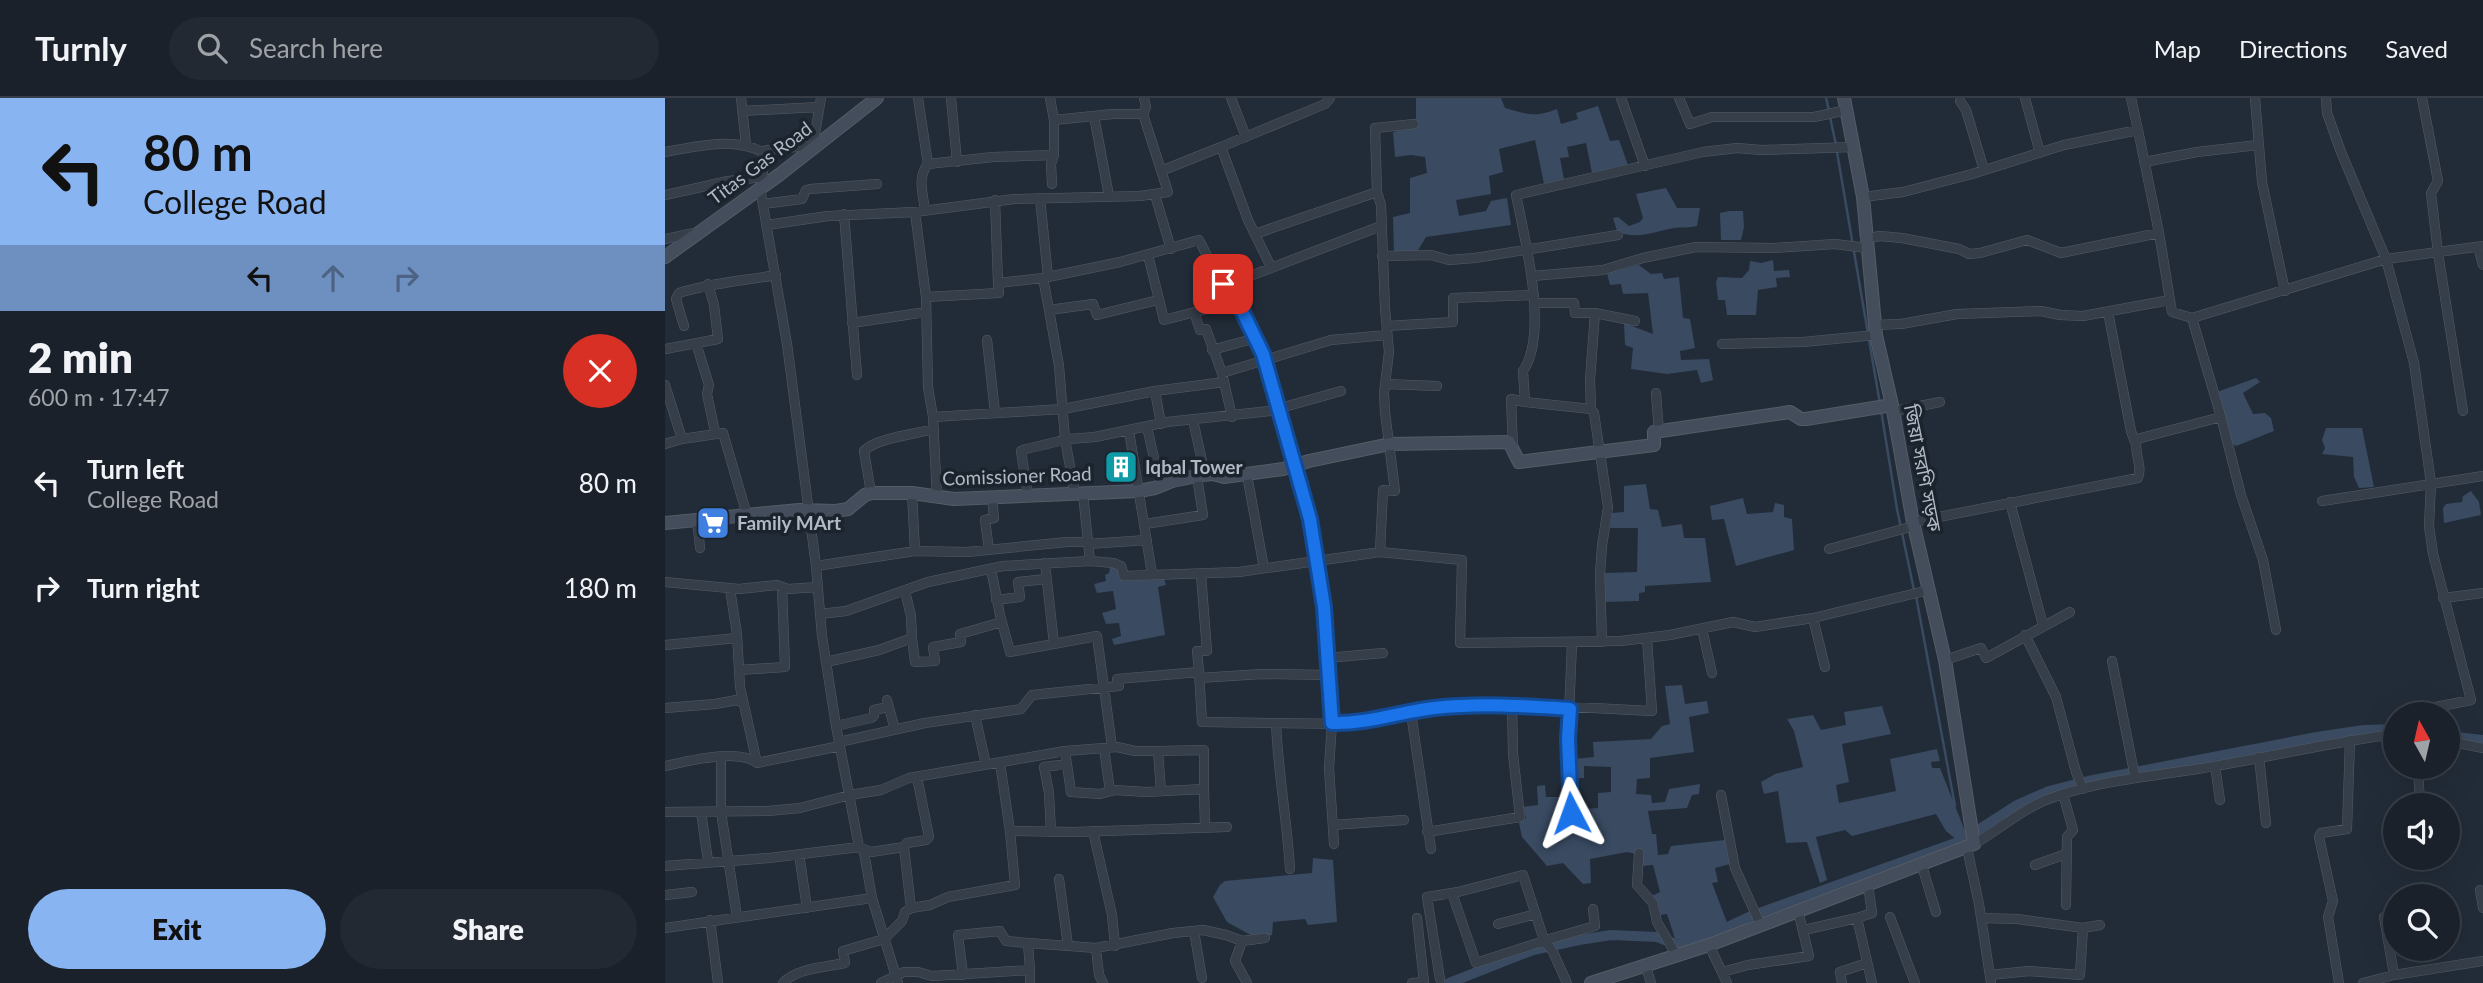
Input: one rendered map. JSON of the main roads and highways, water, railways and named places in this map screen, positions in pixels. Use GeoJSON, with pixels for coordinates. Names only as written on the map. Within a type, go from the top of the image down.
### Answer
{"type":"FeatureCollection","features":[{"type":"Feature","properties":{"kind":"water"},"geometry":{"type":"Polygon","coordinates":[[[1416,98],[1501,98],[1505,108],[1525,113],[1536,114],[1557,109],[1561,124],[1578,119],[1576,113],[1598,106],[1610,141],[1619,140],[1628,165],[1592,173],[1586,143],[1567,147],[1569,157],[1560,158],[1564,179],[1544,184],[1535,140],[1499,149],[1503,172],[1489,176],[1491,194],[1456,200],[1459,216],[1486,211],[1491,201],[1507,198],[1511,225],[1426,237],[1417,252],[1394,254],[1393,217],[1410,213],[1410,178],[1427,173],[1425,157],[1395,157],[1393,132],[1416,127],[1416,98]]]}},
{"type":"Feature","properties":{"kind":"water"},"geometry":{"type":"Polygon","coordinates":[[[1666,188],[1677,208],[1700,208],[1697,226],[1638,235],[1617,231],[1613,218],[1618,217],[1629,226],[1643,218],[1636,194],[1666,188]]]}},
{"type":"Feature","properties":{"kind":"water"},"geometry":{"type":"Polygon","coordinates":[[[1743,211],[1741,240],[1721,240],[1720,213],[1743,211]]]}},
{"type":"Feature","properties":{"kind":"water"},"geometry":{"type":"Polygon","coordinates":[[[1773,260],[1774,271],[1789,270],[1790,277],[1776,278],[1777,287],[1758,290],[1756,315],[1727,315],[1725,300],[1718,300],[1718,277],[1742,278],[1749,270],[1750,261],[1761,263],[1773,260]]]}},
{"type":"Feature","properties":{"kind":"water"},"geometry":{"type":"Polygon","coordinates":[[[1639,265],[1651,274],[1662,273],[1664,279],[1679,277],[1683,318],[1690,319],[1695,348],[1680,351],[1681,360],[1709,359],[1713,380],[1701,383],[1697,370],[1667,374],[1631,369],[1633,348],[1625,345],[1624,323],[1653,334],[1648,293],[1623,294],[1621,284],[1610,285],[1607,273],[1639,265]]]}},
{"type":"Feature","properties":{"kind":"water"},"geometry":{"type":"Polygon","coordinates":[[[2256,378],[2260,382],[2243,393],[2253,414],[2265,413],[2271,418],[2274,431],[2236,446],[2230,442],[2217,392],[2256,378]]]}},
{"type":"Feature","properties":{"kind":"water"},"geometry":{"type":"Polygon","coordinates":[[[2326,428],[2362,428],[2374,487],[2359,488],[2354,477],[2353,457],[2322,454],[2325,448],[2322,440],[2326,428]]]}},
{"type":"Feature","properties":{"kind":"water"},"geometry":{"type":"Polygon","coordinates":[[[1646,484],[1650,509],[1658,510],[1662,527],[1682,524],[1684,538],[1705,538],[1711,582],[1645,586],[1645,592],[1639,593],[1639,601],[1603,602],[1605,573],[1637,572],[1638,528],[1610,528],[1612,513],[1624,512],[1624,486],[1646,484]]]}},
{"type":"Feature","properties":{"kind":"water"},"geometry":{"type":"Polygon","coordinates":[[[2471,491],[2479,502],[2481,515],[2444,523],[2443,508],[2446,504],[2462,502],[2463,496],[2471,491]]]}},
{"type":"Feature","properties":{"kind":"water"},"geometry":{"type":"Polygon","coordinates":[[[1743,498],[1747,514],[1773,512],[1775,503],[1784,505],[1784,517],[1792,519],[1794,550],[1736,566],[1724,519],[1712,520],[1710,506],[1743,498]]]}},
{"type":"Feature","properties":{"kind":"water"},"geometry":{"type":"Polygon","coordinates":[[[1110,566],[1119,570],[1124,581],[1164,578],[1166,585],[1158,587],[1165,635],[1114,645],[1112,639],[1121,636],[1119,623],[1106,624],[1102,613],[1116,609],[1113,591],[1097,593],[1094,584],[1106,581],[1105,575],[1109,573],[1110,566]]]}},
{"type":"Feature","properties":{"kind":"water"},"geometry":{"type":"Polygon","coordinates":[[[1682,685],[1685,704],[1707,701],[1709,713],[1689,717],[1694,752],[1650,758],[1650,778],[1637,779],[1636,794],[1651,795],[1652,803],[1665,802],[1669,789],[1700,784],[1699,794],[1692,795],[1687,808],[1648,811],[1652,834],[1656,834],[1658,855],[1668,854],[1671,846],[1725,840],[1730,864],[1715,868],[1718,882],[1712,883],[1728,925],[1687,941],[1675,939],[1667,914],[1661,915],[1652,896],[1660,892],[1653,865],[1643,866],[1636,854],[1627,852],[1590,859],[1591,883],[1583,884],[1563,863],[1547,866],[1522,837],[1519,823],[1526,818],[1523,807],[1538,805],[1537,786],[1545,785],[1546,797],[1565,797],[1568,827],[1579,826],[1580,809],[1598,808],[1598,793],[1611,792],[1611,767],[1584,766],[1584,778],[1573,778],[1573,759],[1594,757],[1593,742],[1651,739],[1662,726],[1670,724],[1665,686],[1682,685]]]}},
{"type":"Feature","properties":{"kind":"water"},"geometry":{"type":"Polygon","coordinates":[[[1882,706],[1891,734],[1842,744],[1849,782],[1836,785],[1839,803],[1896,791],[1890,759],[1937,749],[1940,761],[1931,762],[1932,768],[1940,768],[1967,836],[1957,840],[1946,831],[1936,814],[1852,836],[1845,830],[1816,837],[1827,880],[1820,883],[1807,842],[1786,843],[1778,791],[1764,794],[1761,782],[1775,774],[1803,767],[1794,731],[1787,719],[1813,715],[1821,730],[1846,725],[1844,712],[1882,706]]]}},
{"type":"Feature","properties":{"kind":"water"},"geometry":{"type":"Polygon","coordinates":[[[1313,858],[1333,860],[1337,922],[1308,925],[1305,919],[1273,922],[1272,935],[1256,938],[1227,922],[1213,897],[1225,881],[1312,873],[1313,858]]]}},
{"type":"Feature","properties":{"kind":"waterway"},"geometry":{"type":"LineString","coordinates":[[1826,98],[1829,111]]}},
{"type":"Feature","properties":{"kind":"waterway"},"geometry":{"type":"LineString","coordinates":[[1830,117],[1836,145]]}},
{"type":"Feature","properties":{"kind":"waterway"},"geometry":{"type":"LineString","coordinates":[[1837,152],[1880,404]]}},
{"type":"Feature","properties":{"kind":"waterway"},"geometry":{"type":"LineString","coordinates":[[1881,410],[1897,509],[1914,590]]}},
{"type":"Feature","properties":{"kind":"waterway"},"geometry":{"type":"LineString","coordinates":[[1916,596],[1955,806]]}},
{"type":"Feature","properties":{"kind":"waterway"},"geometry":{"type":"LineString","coordinates":[[1449,983],[1533,950],[1579,940],[1611,935],[1657,937],[1678,945],[1706,937],[1751,916],[1961,841],[2017,805],[2049,791],[2317,737],[2383,729]]}},
{"type":"Feature","properties":{"kind":"waterway"},"geometry":{"type":"LineString","coordinates":[[2461,737],[2483,740]]}},
{"type":"Feature","properties":{"kind":"place","name":"Iqbal Tower"},"geometry":{"type":"Point","coordinates":[1121,467]}},
{"type":"Feature","properties":{"kind":"place","name":"Family MArt"},"geometry":{"type":"Point","coordinates":[713,523]}}]}
